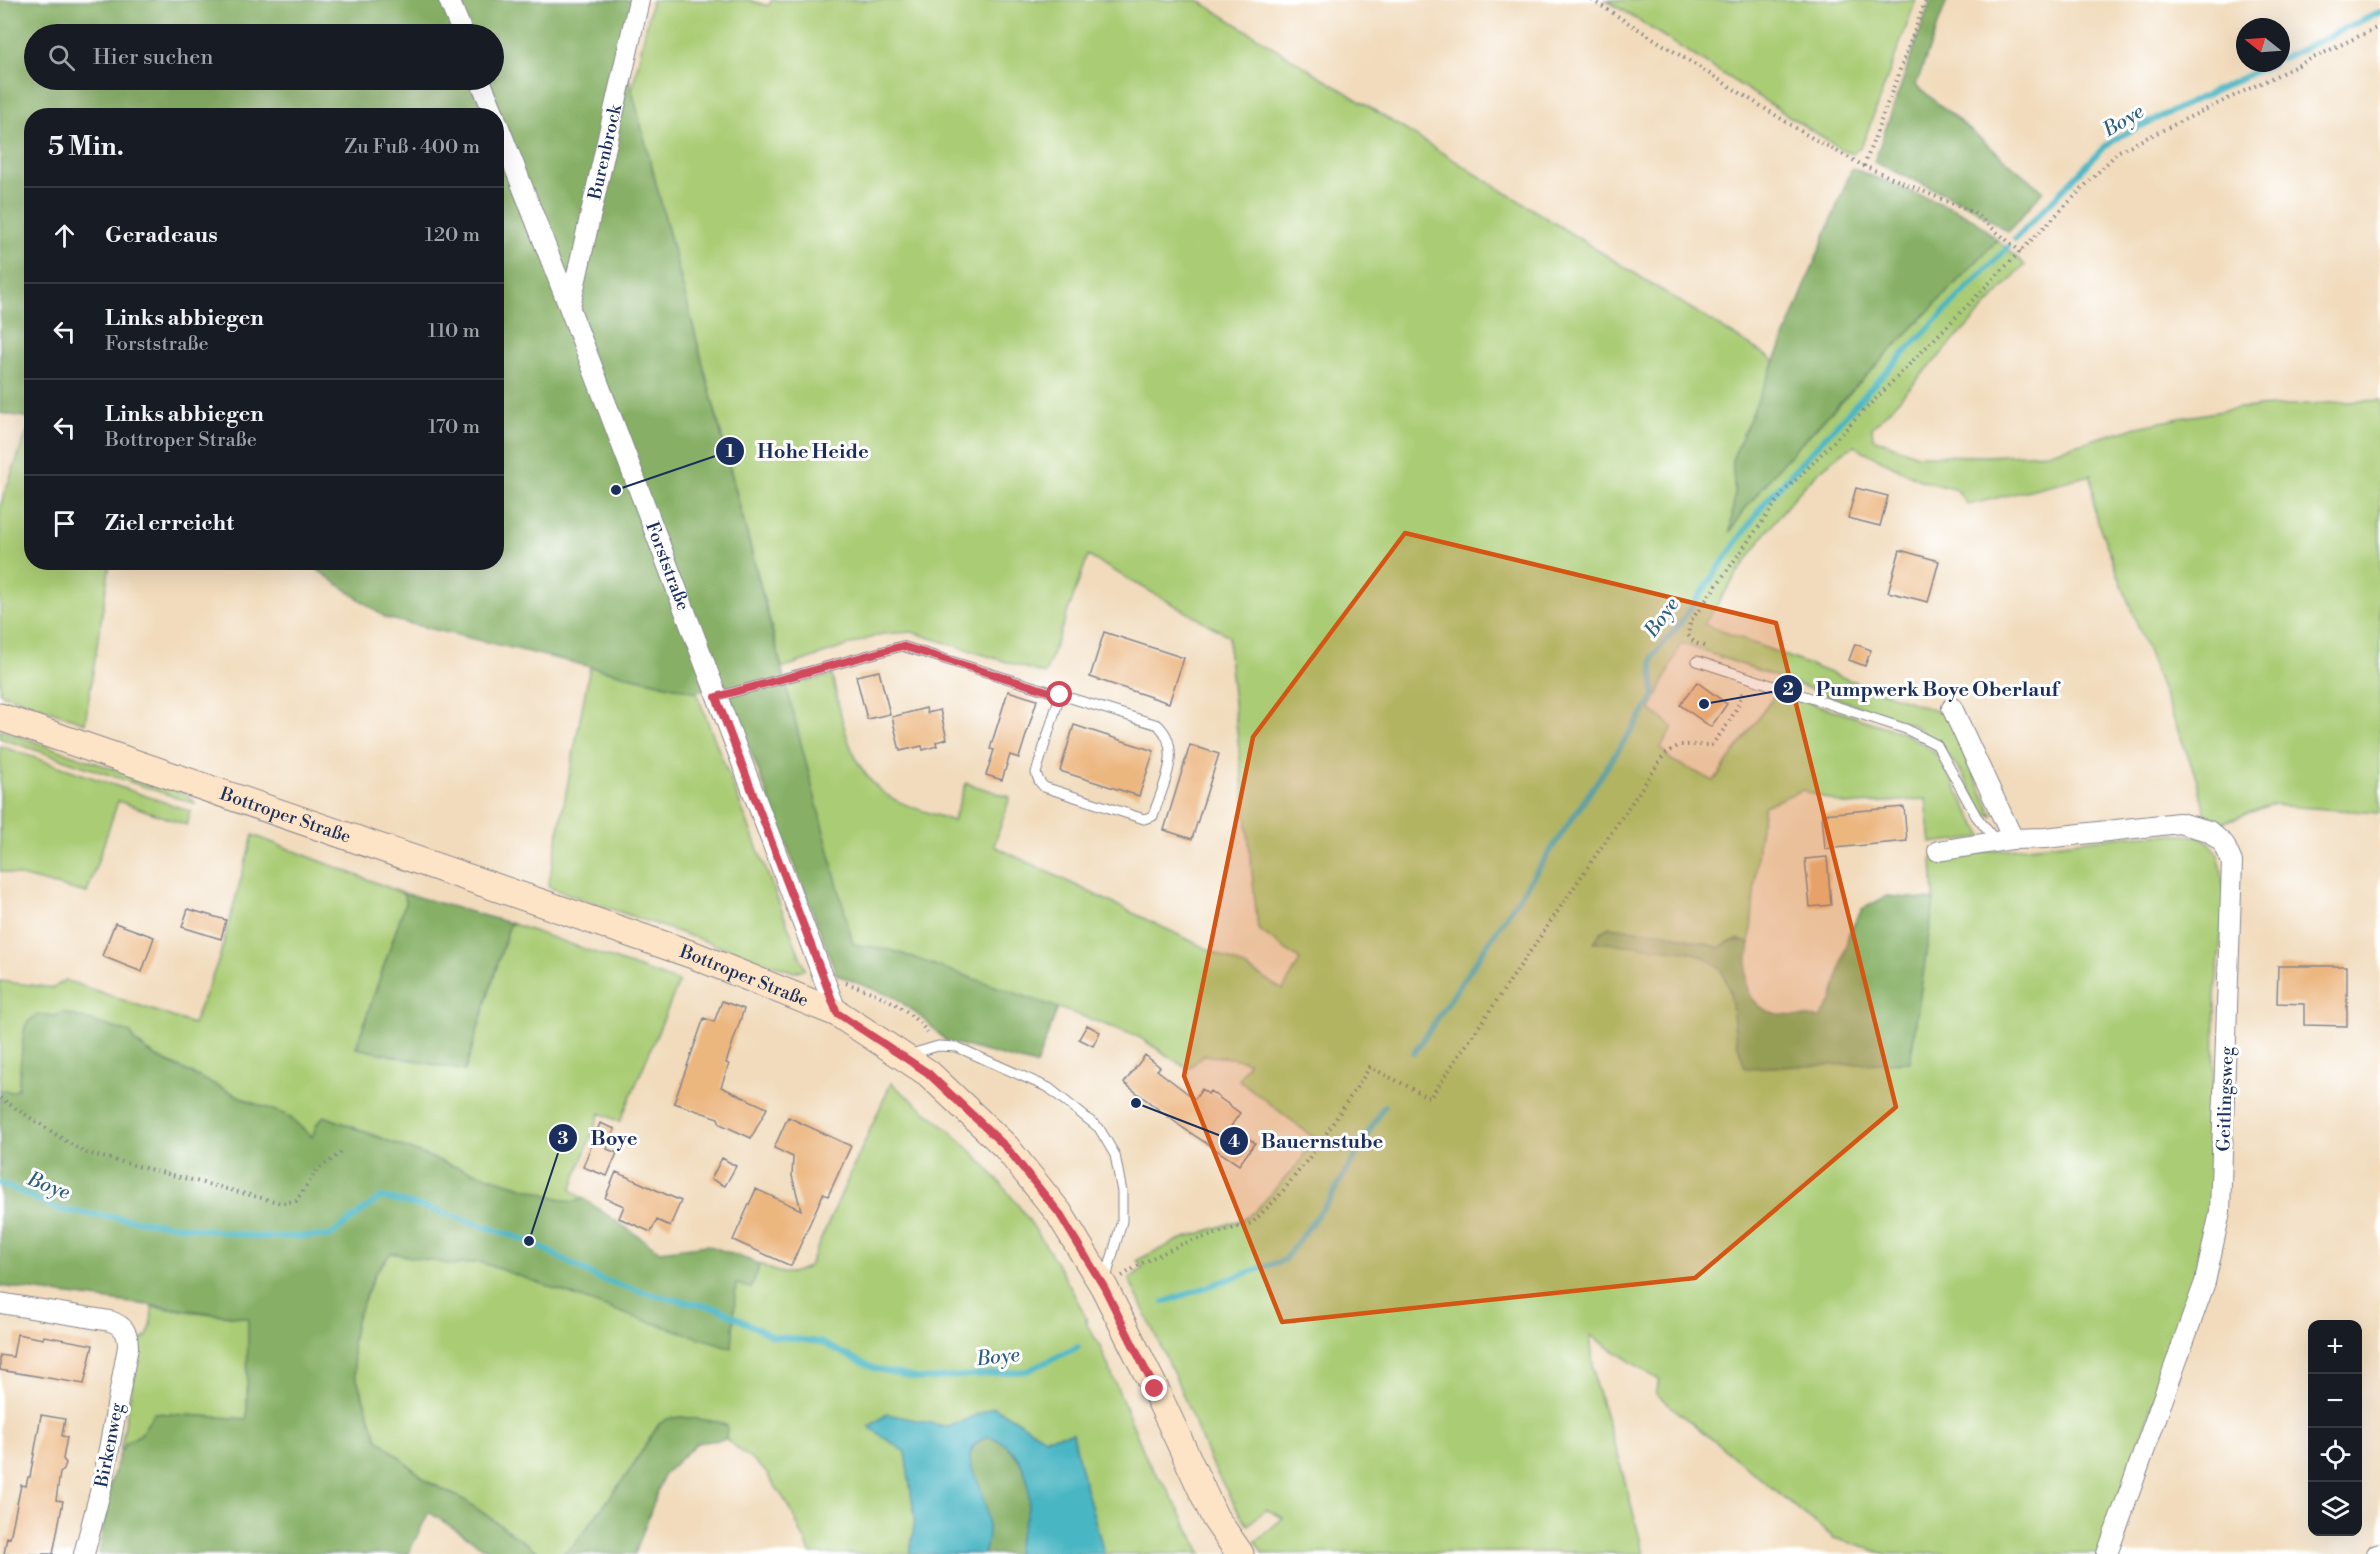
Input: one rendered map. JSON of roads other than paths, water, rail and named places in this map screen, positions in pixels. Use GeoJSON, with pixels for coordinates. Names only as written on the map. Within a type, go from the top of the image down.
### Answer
{"type":"FeatureCollection","features":[{"type":"Feature","properties":{"kind":"main road","name":"Bottroper Straße"},"geometry":{"type":"LineString","coordinates":[[0,717],[696,956],[837,1013],[928,1073],[1006,1147],[1113,1282],[1155,1389],[1215,1518],[1240,1554]]}},
{"type":"Feature","properties":{"kind":"street"},"geometry":{"type":"LineString","coordinates":[[449,0],[459,24]]}},
{"type":"Feature","properties":{"kind":"street","name":"Burenbrock"},"geometry":{"type":"LineString","coordinates":[[570,306],[639,0]]}},
{"type":"Feature","properties":{"kind":"street"},"geometry":{"type":"LineString","coordinates":[[484,90],[492,108]]}},
{"type":"Feature","properties":{"kind":"street","name":"Forststraße"},"geometry":{"type":"LineString","coordinates":[[504,140],[570,306],[837,1013]]}},
{"type":"Feature","properties":{"kind":"street"},"geometry":{"type":"LineString","coordinates":[[1952,708],[2005,840]]}},
{"type":"Feature","properties":{"kind":"street","name":"Geitlingsweg"},"geometry":{"type":"LineString","coordinates":[[1938,851],[2005,840],[2045,838],[2179,823],[2199,827],[2217,837],[2224,844],[2232,862],[2220,1212],[2205,1282],[2107,1554]]}},
{"type":"Feature","properties":{"kind":"street","name":"Birkenweg"},"geometry":{"type":"LineString","coordinates":[[0,1303],[110,1321],[121,1325],[128,1335],[128,1347],[103,1481],[84,1554]]}},
{"type":"Feature","properties":{"kind":"lane"},"geometry":{"type":"LineString","coordinates":[[716,697],[902,646],[1158,725],[1167,734],[1171,743],[1172,758],[1153,816],[1144,819],[1044,787],[1039,781],[1036,773],[1060,695]]}},
{"type":"Feature","properties":{"kind":"lane"},"geometry":{"type":"LineString","coordinates":[[1697,661],[1906,729],[1936,745],[1976,816],[2005,840]]}},
{"type":"Feature","properties":{"kind":"lane"},"geometry":{"type":"LineString","coordinates":[[903,1057],[938,1046],[957,1047],[1049,1088],[1099,1128],[1115,1155],[1122,1192],[1122,1221],[1113,1282]]}},
{"type":"Feature","properties":{"kind":"water"},"geometry":{"type":"Polygon","coordinates":[[[994,1407],[1045,1438],[1073,1433],[1104,1554],[1016,1554],[1028,1508],[1026,1474],[1008,1447],[989,1436],[974,1445],[970,1455],[986,1511],[988,1537],[984,1554],[910,1554],[915,1519],[905,1452],[869,1427],[887,1414],[949,1427],[994,1407]]]}},
{"type":"Feature","properties":{"kind":"waterway","name":"Boye"},"geometry":{"type":"LineString","coordinates":[[2290,55],[2380,12]]}},
{"type":"Feature","properties":{"kind":"waterway","name":"Boye"},"geometry":{"type":"LineString","coordinates":[[2015,239],[2102,149],[2118,137],[2254,72]]}},
{"type":"Feature","properties":{"kind":"waterway","name":"Boye"},"geometry":{"type":"LineString","coordinates":[[1414,1053],[1654,697],[1653,656],[1678,626],[1765,502],[1878,380],[2008,247]]}},
{"type":"Feature","properties":{"kind":"waterway","name":"Boye"},"geometry":{"type":"LineString","coordinates":[[1164,1302],[1284,1260],[1330,1199],[1384,1106]]}},
{"type":"Feature","properties":{"kind":"waterway","name":"Boye"},"geometry":{"type":"LineString","coordinates":[[0,1183],[61,1210],[259,1237],[330,1236],[381,1197],[428,1208],[529,1241],[600,1279],[657,1296],[717,1308],[772,1336],[820,1342],[873,1368],[921,1379],[1027,1371],[1078,1347]]}},
{"type":"Feature","properties":{"kind":"place","name":"Hohe Heide"},"geometry":{"type":"Point","coordinates":[616,490]}},
{"type":"Feature","properties":{"kind":"place","name":"Pumpwerk Boye Oberlauf"},"geometry":{"type":"Point","coordinates":[1704,704]}},
{"type":"Feature","properties":{"kind":"place","name":"Bauernstube"},"geometry":{"type":"Point","coordinates":[1136,1103]}},
{"type":"Feature","properties":{"kind":"place","name":"Boye"},"geometry":{"type":"Point","coordinates":[529,1241]}}]}
